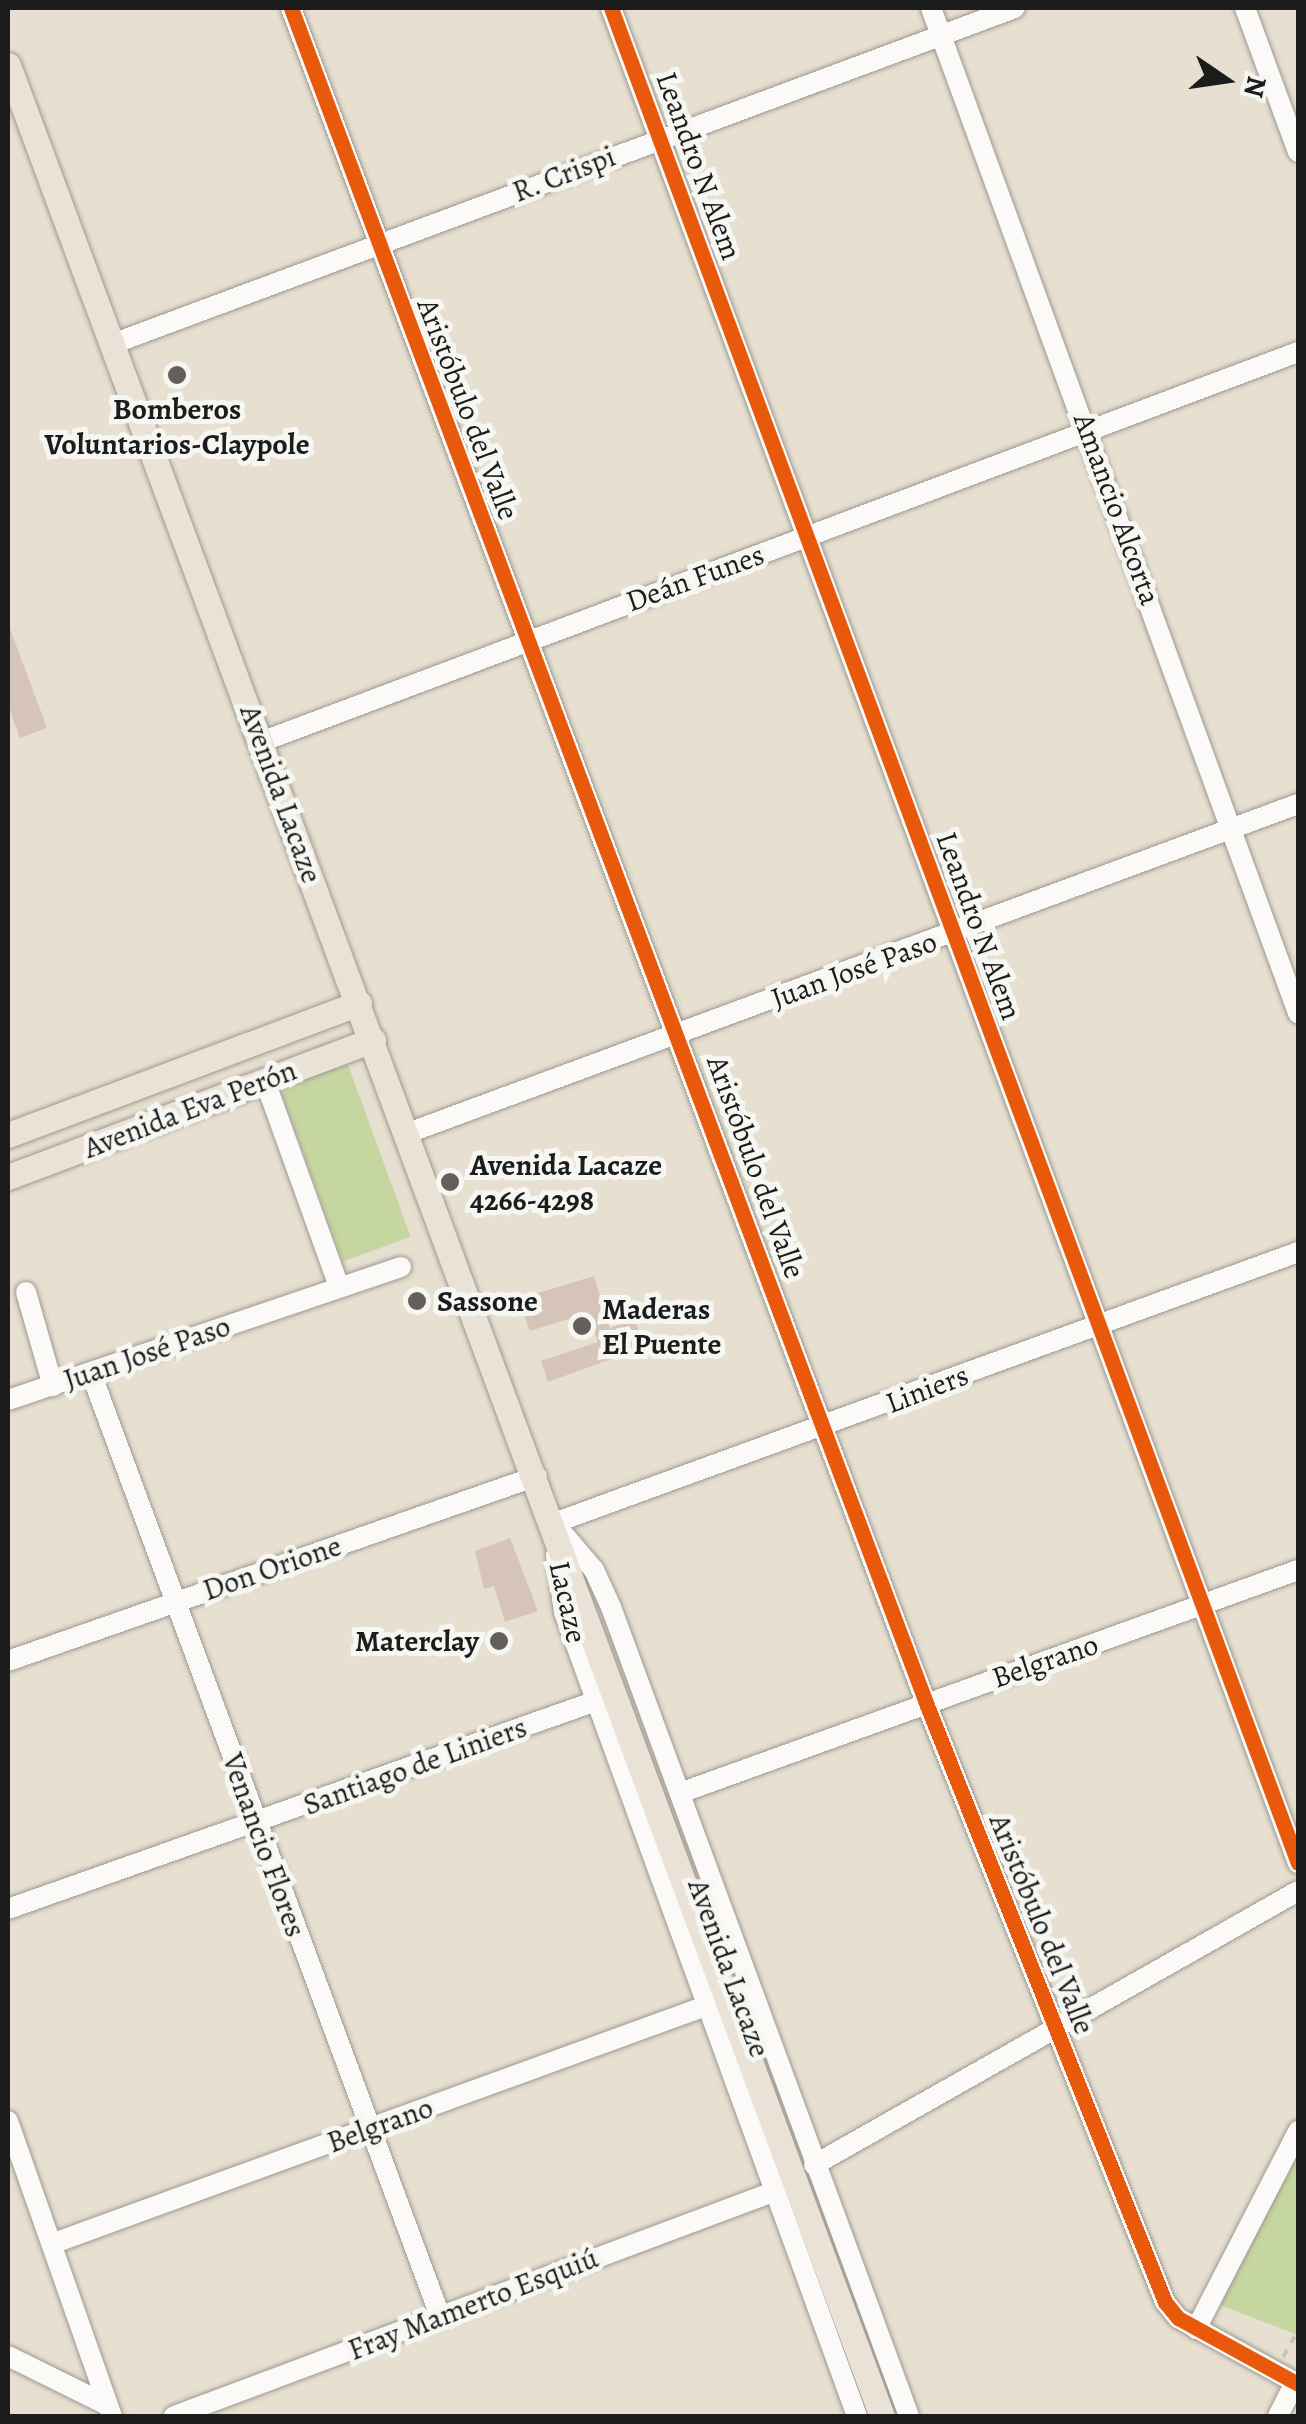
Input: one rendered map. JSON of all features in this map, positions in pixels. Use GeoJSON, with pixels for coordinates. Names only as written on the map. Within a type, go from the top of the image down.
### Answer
{"type":"FeatureCollection","features":[{"type":"Feature","properties":{"kind":"main road","name":"Avenida Lacaze"},"geometry":{"type":"LineString","coordinates":[[8,65],[537,1476],[584,1624],[666,1798],[895,2416]]}},
{"type":"Feature","properties":{"kind":"main road","name":"Avenida Eva Perón"},"geometry":{"type":"LineString","coordinates":[[8,1135],[359,1003]]}},
{"type":"Feature","properties":{"kind":"main road","name":"Avenida Eva Perón"},"geometry":{"type":"LineString","coordinates":[[8,1177],[373,1040]]}},
{"type":"Feature","properties":{"kind":"main road","name":"Avenida Lacaze"},"geometry":{"type":"LineString","coordinates":[[666,1798],[882,2416]]}},
{"type":"Feature","properties":{"kind":"street","name":"Aristóbulo del Valle"},"geometry":{"type":"LineString","coordinates":[[290,8],[926,1703],[1165,2302],[1196,2329],[1295,2377]]}},
{"type":"Feature","properties":{"kind":"street","name":"Leandro N Alem"},"geometry":{"type":"LineString","coordinates":[[611,8],[1298,1862]]}},
{"type":"Feature","properties":{"kind":"street","name":"Amancio Alcorta"},"geometry":{"type":"LineString","coordinates":[[930,8],[1089,432],[1298,1013]]}},
{"type":"Feature","properties":{"kind":"street","name":"R. Crispi"},"geometry":{"type":"LineString","coordinates":[[115,343],[1014,8]]}},
{"type":"Feature","properties":{"kind":"street"},"geometry":{"type":"LineString","coordinates":[[1246,8],[1298,152]]}},
{"type":"Feature","properties":{"kind":"street","name":"Deán Funes"},"geometry":{"type":"LineString","coordinates":[[261,742],[526,639],[1298,352]]}},
{"type":"Feature","properties":{"kind":"street","name":"Juan José Paso"},"geometry":{"type":"LineString","coordinates":[[408,1133],[1298,804]]}},
{"type":"Feature","properties":{"kind":"street"},"geometry":{"type":"LineString","coordinates":[[265,1081],[339,1286]]}},
{"type":"Feature","properties":{"kind":"street","name":"Liniers"},"geometry":{"type":"LineString","coordinates":[[554,1524],[1298,1252]]}},
{"type":"Feature","properties":{"kind":"street","name":"Juan José Paso"},"geometry":{"type":"LineString","coordinates":[[8,1400],[401,1267]]}},
{"type":"Feature","properties":{"kind":"street"},"geometry":{"type":"LineString","coordinates":[[26,1292],[52,1386]]}},
{"type":"Feature","properties":{"kind":"street","name":"Venancio Flores"},"geometry":{"type":"LineString","coordinates":[[91,1373],[440,2316]]}},
{"type":"Feature","properties":{"kind":"street","name":"Don Orione"},"geometry":{"type":"LineString","coordinates":[[8,1661],[537,1476]]}},
{"type":"Feature","properties":{"kind":"street","name":"Lacaze"},"geometry":{"type":"LineString","coordinates":[[554,1524],[564,1612],[856,2416]]}},
{"type":"Feature","properties":{"kind":"street","name":"Belgrano"},"geometry":{"type":"LineString","coordinates":[[666,1798],[1298,1570]]}},
{"type":"Feature","properties":{"kind":"street","name":"Santiago de Liniers"},"geometry":{"type":"LineString","coordinates":[[8,1909],[596,1701]]}},
{"type":"Feature","properties":{"kind":"street"},"geometry":{"type":"LineString","coordinates":[[666,1798],[814,2165],[909,2416]]}},
{"type":"Feature","properties":{"kind":"street"},"geometry":{"type":"LineString","coordinates":[[814,2165],[1298,1891]]}},
{"type":"Feature","properties":{"kind":"street","name":"Belgrano"},"geometry":{"type":"LineString","coordinates":[[54,2243],[706,2006]]}},
{"type":"Feature","properties":{"kind":"street"},"geometry":{"type":"LineString","coordinates":[[8,2121],[13,2146],[54,2243],[110,2410]]}},
{"type":"Feature","properties":{"kind":"street"},"geometry":{"type":"LineString","coordinates":[[1196,2329],[1298,2131]]}},
{"type":"Feature","properties":{"kind":"street","name":"Fray Mamerto Esquiú"},"geometry":{"type":"LineString","coordinates":[[174,2416],[773,2192]]}},
{"type":"Feature","properties":{"kind":"street"},"geometry":{"type":"LineString","coordinates":[[8,2356],[110,2410]]}},
{"type":"Feature","properties":{"kind":"street"},"geometry":{"type":"LineString","coordinates":[[1278,2416],[1295,2377]]}},
{"type":"Feature","properties":{"kind":"path"},"geometry":{"type":"LineString","coordinates":[[1283,2357],[1298,2331]]}},
{"type":"Feature","properties":{"kind":"path"},"geometry":{"type":"LineString","coordinates":[[1268,2350],[1283,2357],[1295,2377]]}},
{"type":"Feature","properties":{"kind":"green space"},"geometry":{"type":"Polygon","coordinates":[[[347,1062],[411,1237],[343,1261],[279,1087],[347,1062]]]}},
{"type":"Feature","properties":{"kind":"green space"},"geometry":{"type":"Polygon","coordinates":[[[1298,2150],[1298,2335],[1217,2304],[1298,2150]]]}},
{"type":"Feature","properties":{"kind":"building"},"geometry":{"type":"Polygon","coordinates":[[[9,626],[47,728],[20,738],[8,705],[9,626]]]}},
{"type":"Feature","properties":{"kind":"building","name":"Maderas El Puente"},"geometry":{"type":"Polygon","coordinates":[[[594,1276],[610,1328],[635,1320],[644,1347],[548,1382],[541,1361],[598,1342],[588,1313],[530,1331],[518,1299],[594,1276]]]}},
{"type":"Feature","properties":{"kind":"building"},"geometry":{"type":"Polygon","coordinates":[[[510,1538],[538,1611],[505,1622],[494,1586],[484,1589],[475,1551],[510,1538]]]}},
{"type":"Feature","properties":{"kind":"cycle path"},"geometry":{"type":"LineString","coordinates":[[291,8],[926,1703],[1165,2302],[1178,2318],[1298,2384]]}},
{"type":"Feature","properties":{"kind":"cycle path"},"geometry":{"type":"LineString","coordinates":[[611,8],[1298,1863]]}},
{"type":"Feature","properties":{"kind":"place","name":"Bomberos Voluntarios-Claypole"},"geometry":{"type":"Point","coordinates":[177,375]}},
{"type":"Feature","properties":{"kind":"place","name":"Avenida Lacaze 4266-4298"},"geometry":{"type":"Point","coordinates":[450,1182]}},
{"type":"Feature","properties":{"kind":"place","name":"Sassone"},"geometry":{"type":"Point","coordinates":[417,1301]}},
{"type":"Feature","properties":{"kind":"place","name":"Maderas El Puente"},"geometry":{"type":"Point","coordinates":[582,1326]}},
{"type":"Feature","properties":{"kind":"place","name":"Materclay"},"geometry":{"type":"Point","coordinates":[499,1641]}}]}
